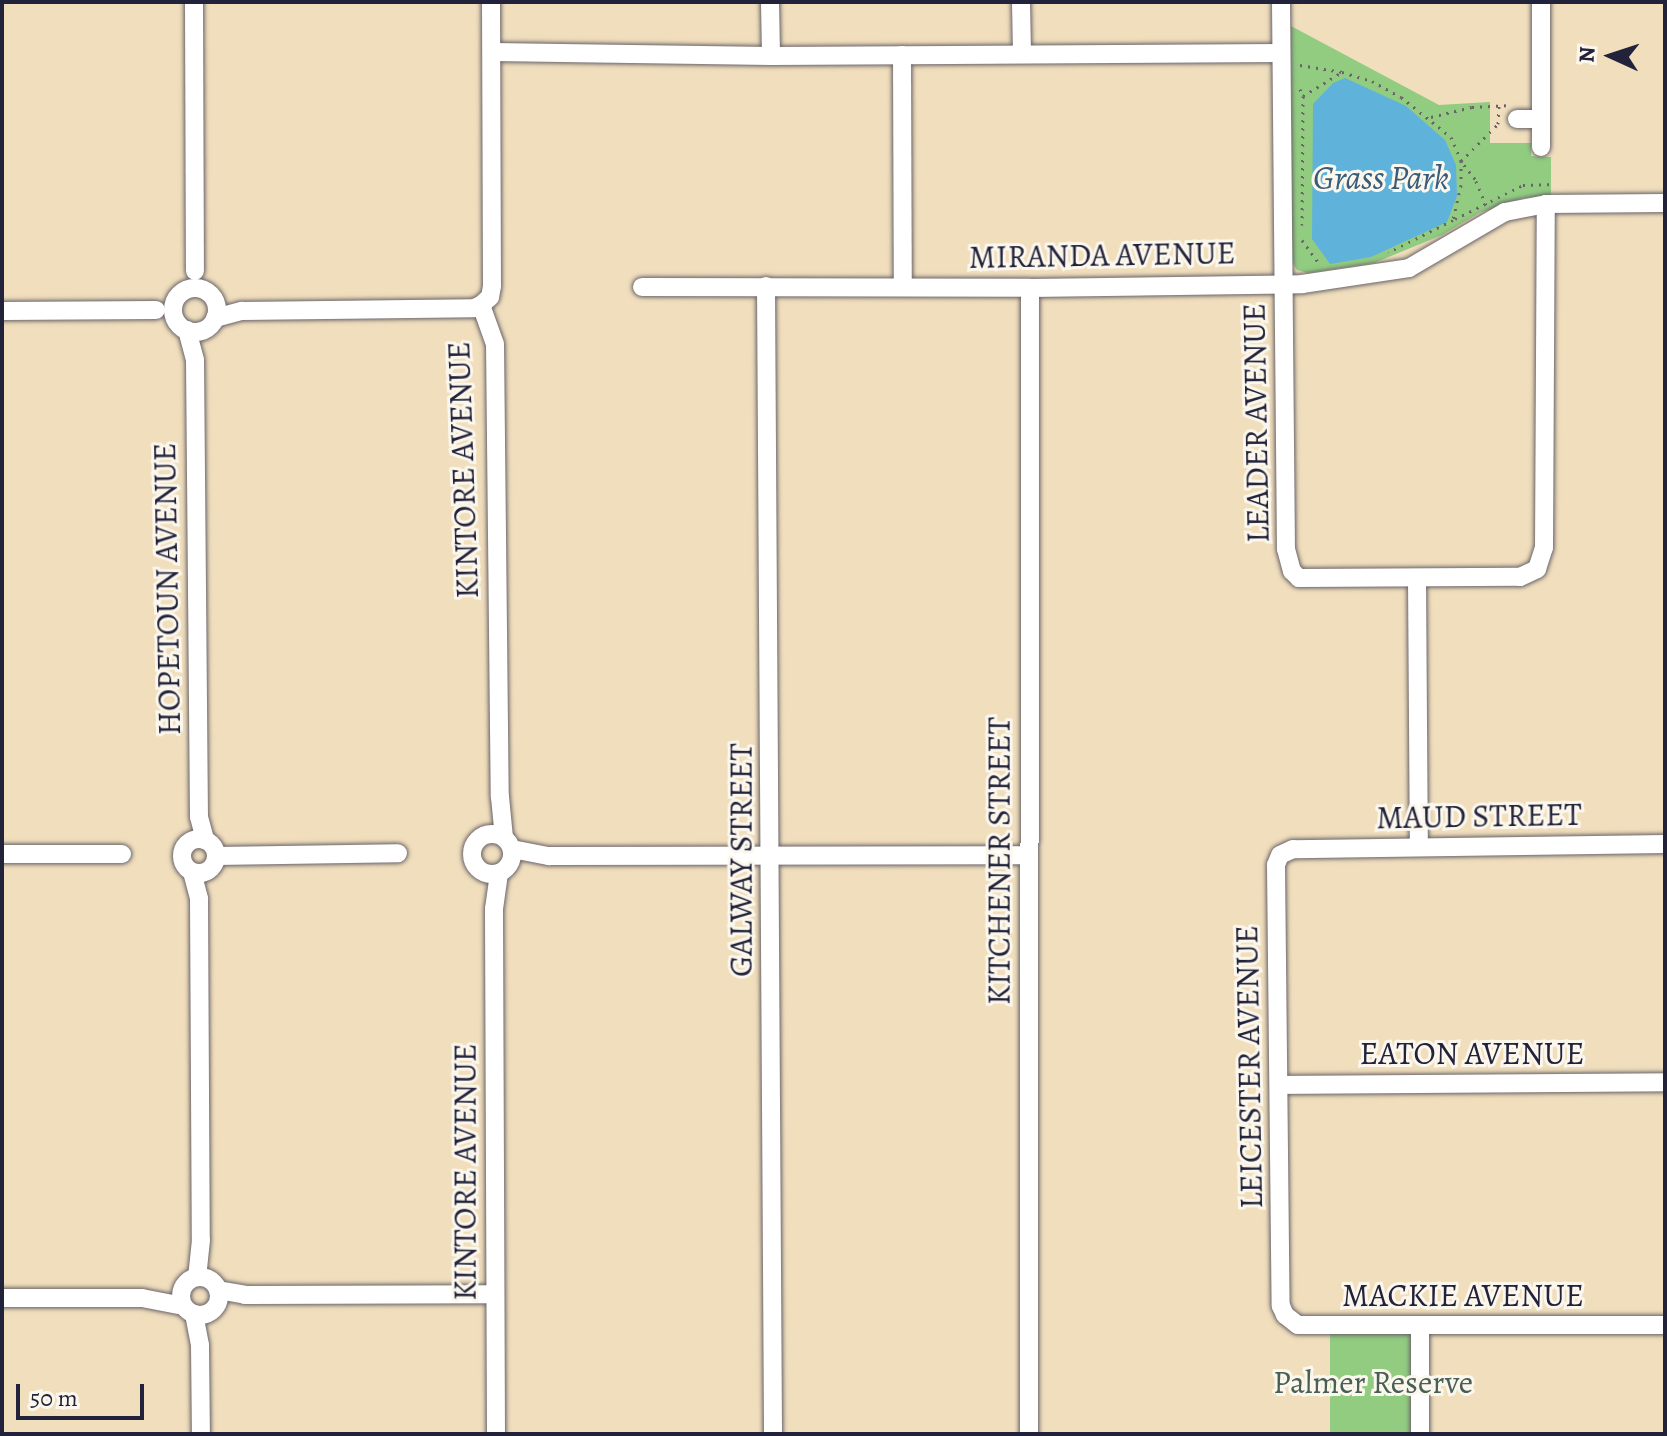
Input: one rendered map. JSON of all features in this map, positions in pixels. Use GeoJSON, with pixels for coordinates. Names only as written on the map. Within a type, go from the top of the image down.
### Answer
{"type":"FeatureCollection","features":[{"type":"Feature","properties":{"kind":"street"},"geometry":{"type":"LineString","coordinates":[[194,2],[196,311]]}},
{"type":"Feature","properties":{"kind":"street","name":"KINTORE AVENUE"},"geometry":{"type":"LineString","coordinates":[[491,2],[492,286],[490,297],[481,305],[495,344],[500,797],[500,856],[494,909],[496,1434]]}},
{"type":"Feature","properties":{"kind":"street"},"geometry":{"type":"LineString","coordinates":[[770,2],[771,56]]}},
{"type":"Feature","properties":{"kind":"street"},"geometry":{"type":"LineString","coordinates":[[1021,2],[1022,54]]}},
{"type":"Feature","properties":{"kind":"street","name":"LEADER AVENUE"},"geometry":{"type":"LineString","coordinates":[[1281,2],[1286,549],[1292,571],[1299,578],[1520,577],[1537,569],[1542,559],[1546,204]]}},
{"type":"Feature","properties":{"kind":"street"},"geometry":{"type":"LineString","coordinates":[[1541,2],[1541,147]]}},
{"type":"Feature","properties":{"kind":"street"},"geometry":{"type":"LineString","coordinates":[[492,52],[771,56],[1281,53]]}},
{"type":"Feature","properties":{"kind":"street"},"geometry":{"type":"LineString","coordinates":[[902,55],[903,285]]}},
{"type":"Feature","properties":{"kind":"street"},"geometry":{"type":"LineString","coordinates":[[1515,112],[1541,119]]}},
{"type":"Feature","properties":{"kind":"street","name":"MIRANDA AVENUE"},"geometry":{"type":"LineString","coordinates":[[642,287],[903,285],[1030,288],[1302,284],[1409,268],[1505,212],[1546,204],[1665,203]]}},
{"type":"Feature","properties":{"kind":"street","name":"GALWAY STREET"},"geometry":{"type":"LineString","coordinates":[[766,286],[773,1434]]}},
{"type":"Feature","properties":{"kind":"street","name":"KITCHENER STREET"},"geometry":{"type":"LineString","coordinates":[[1029,1434],[1030,288]]}},
{"type":"Feature","properties":{"kind":"street"},"geometry":{"type":"LineString","coordinates":[[2,311],[242,311],[474,308],[481,305]]}},
{"type":"Feature","properties":{"kind":"street","name":"HOPETOUN AVENUE"},"geometry":{"type":"LineString","coordinates":[[196,311],[199,817],[198,840],[182,857],[205,867]]}},
{"type":"Feature","properties":{"kind":"street"},"geometry":{"type":"LineString","coordinates":[[1417,579],[1419,845]]}},
{"type":"Feature","properties":{"kind":"street"},"geometry":{"type":"LineString","coordinates":[[198,840],[205,867],[198,897],[201,1434]]}},
{"type":"Feature","properties":{"kind":"street","name":"MAUD STREET"},"geometry":{"type":"LineString","coordinates":[[1293,849],[1665,844]]}},
{"type":"Feature","properties":{"kind":"street","name":"LEICESTER AVENUE"},"geometry":{"type":"LineString","coordinates":[[1281,1295],[1276,865],[1280,855],[1293,849]]}},
{"type":"Feature","properties":{"kind":"street"},"geometry":{"type":"LineString","coordinates":[[205,867],[398,853]]}},
{"type":"Feature","properties":{"kind":"street"},"geometry":{"type":"LineString","coordinates":[[500,856],[771,853],[1029,855]]}},
{"type":"Feature","properties":{"kind":"street"},"geometry":{"type":"LineString","coordinates":[[2,854],[122,854]]}},
{"type":"Feature","properties":{"kind":"street","name":"EATON AVENUE"},"geometry":{"type":"LineString","coordinates":[[1279,1085],[1665,1082]]}},
{"type":"Feature","properties":{"kind":"street"},"geometry":{"type":"LineString","coordinates":[[2,1298],[495,1294]]}},
{"type":"Feature","properties":{"kind":"street","name":"MACKIE AVENUE"},"geometry":{"type":"LineString","coordinates":[[1281,1295],[1285,1315],[1298,1325],[1665,1325]]}},
{"type":"Feature","properties":{"kind":"street"},"geometry":{"type":"LineString","coordinates":[[1420,1326],[1420,1434]]}},
{"type":"Feature","properties":{"kind":"path"},"geometry":{"type":"LineString","coordinates":[[1300,63],[1372,81],[1431,117],[1451,137],[1493,219]]}},
{"type":"Feature","properties":{"kind":"path"},"geometry":{"type":"LineString","coordinates":[[1302,254],[1303,96],[1342,72]]}},
{"type":"Feature","properties":{"kind":"path"},"geometry":{"type":"LineString","coordinates":[[1431,117],[1499,106],[1515,112]]}},
{"type":"Feature","properties":{"kind":"path"},"geometry":{"type":"LineString","coordinates":[[1379,256],[1409,245],[1453,220],[1461,185],[1461,161],[1498,124],[1499,106]]}},
{"type":"Feature","properties":{"kind":"path"},"geometry":{"type":"LineString","coordinates":[[1302,241],[1320,264],[1311,264]]}},
{"type":"Feature","properties":{"kind":"green space"},"geometry":{"type":"Polygon","coordinates":[[[1291,26],[1439,105],[1490,102],[1490,143],[1531,143],[1531,156],[1551,157],[1551,196],[1523,198],[1479,213],[1442,235],[1374,263],[1308,273],[1297,270],[1292,262],[1291,26]]]}},
{"type":"Feature","properties":{"kind":"green space","name":"Palmer Reserve"},"geometry":{"type":"Polygon","coordinates":[[[1330,1330],[1417,1330],[1417,1434],[1330,1434],[1330,1330]]]}},
{"type":"Feature","properties":{"kind":"water","name":"Grass Park"},"geometry":{"type":"Polygon","coordinates":[[[1345,78],[1406,106],[1445,140],[1456,165],[1457,196],[1447,222],[1371,257],[1330,264],[1312,239],[1313,104],[1333,83],[1345,78]]]}}]}
